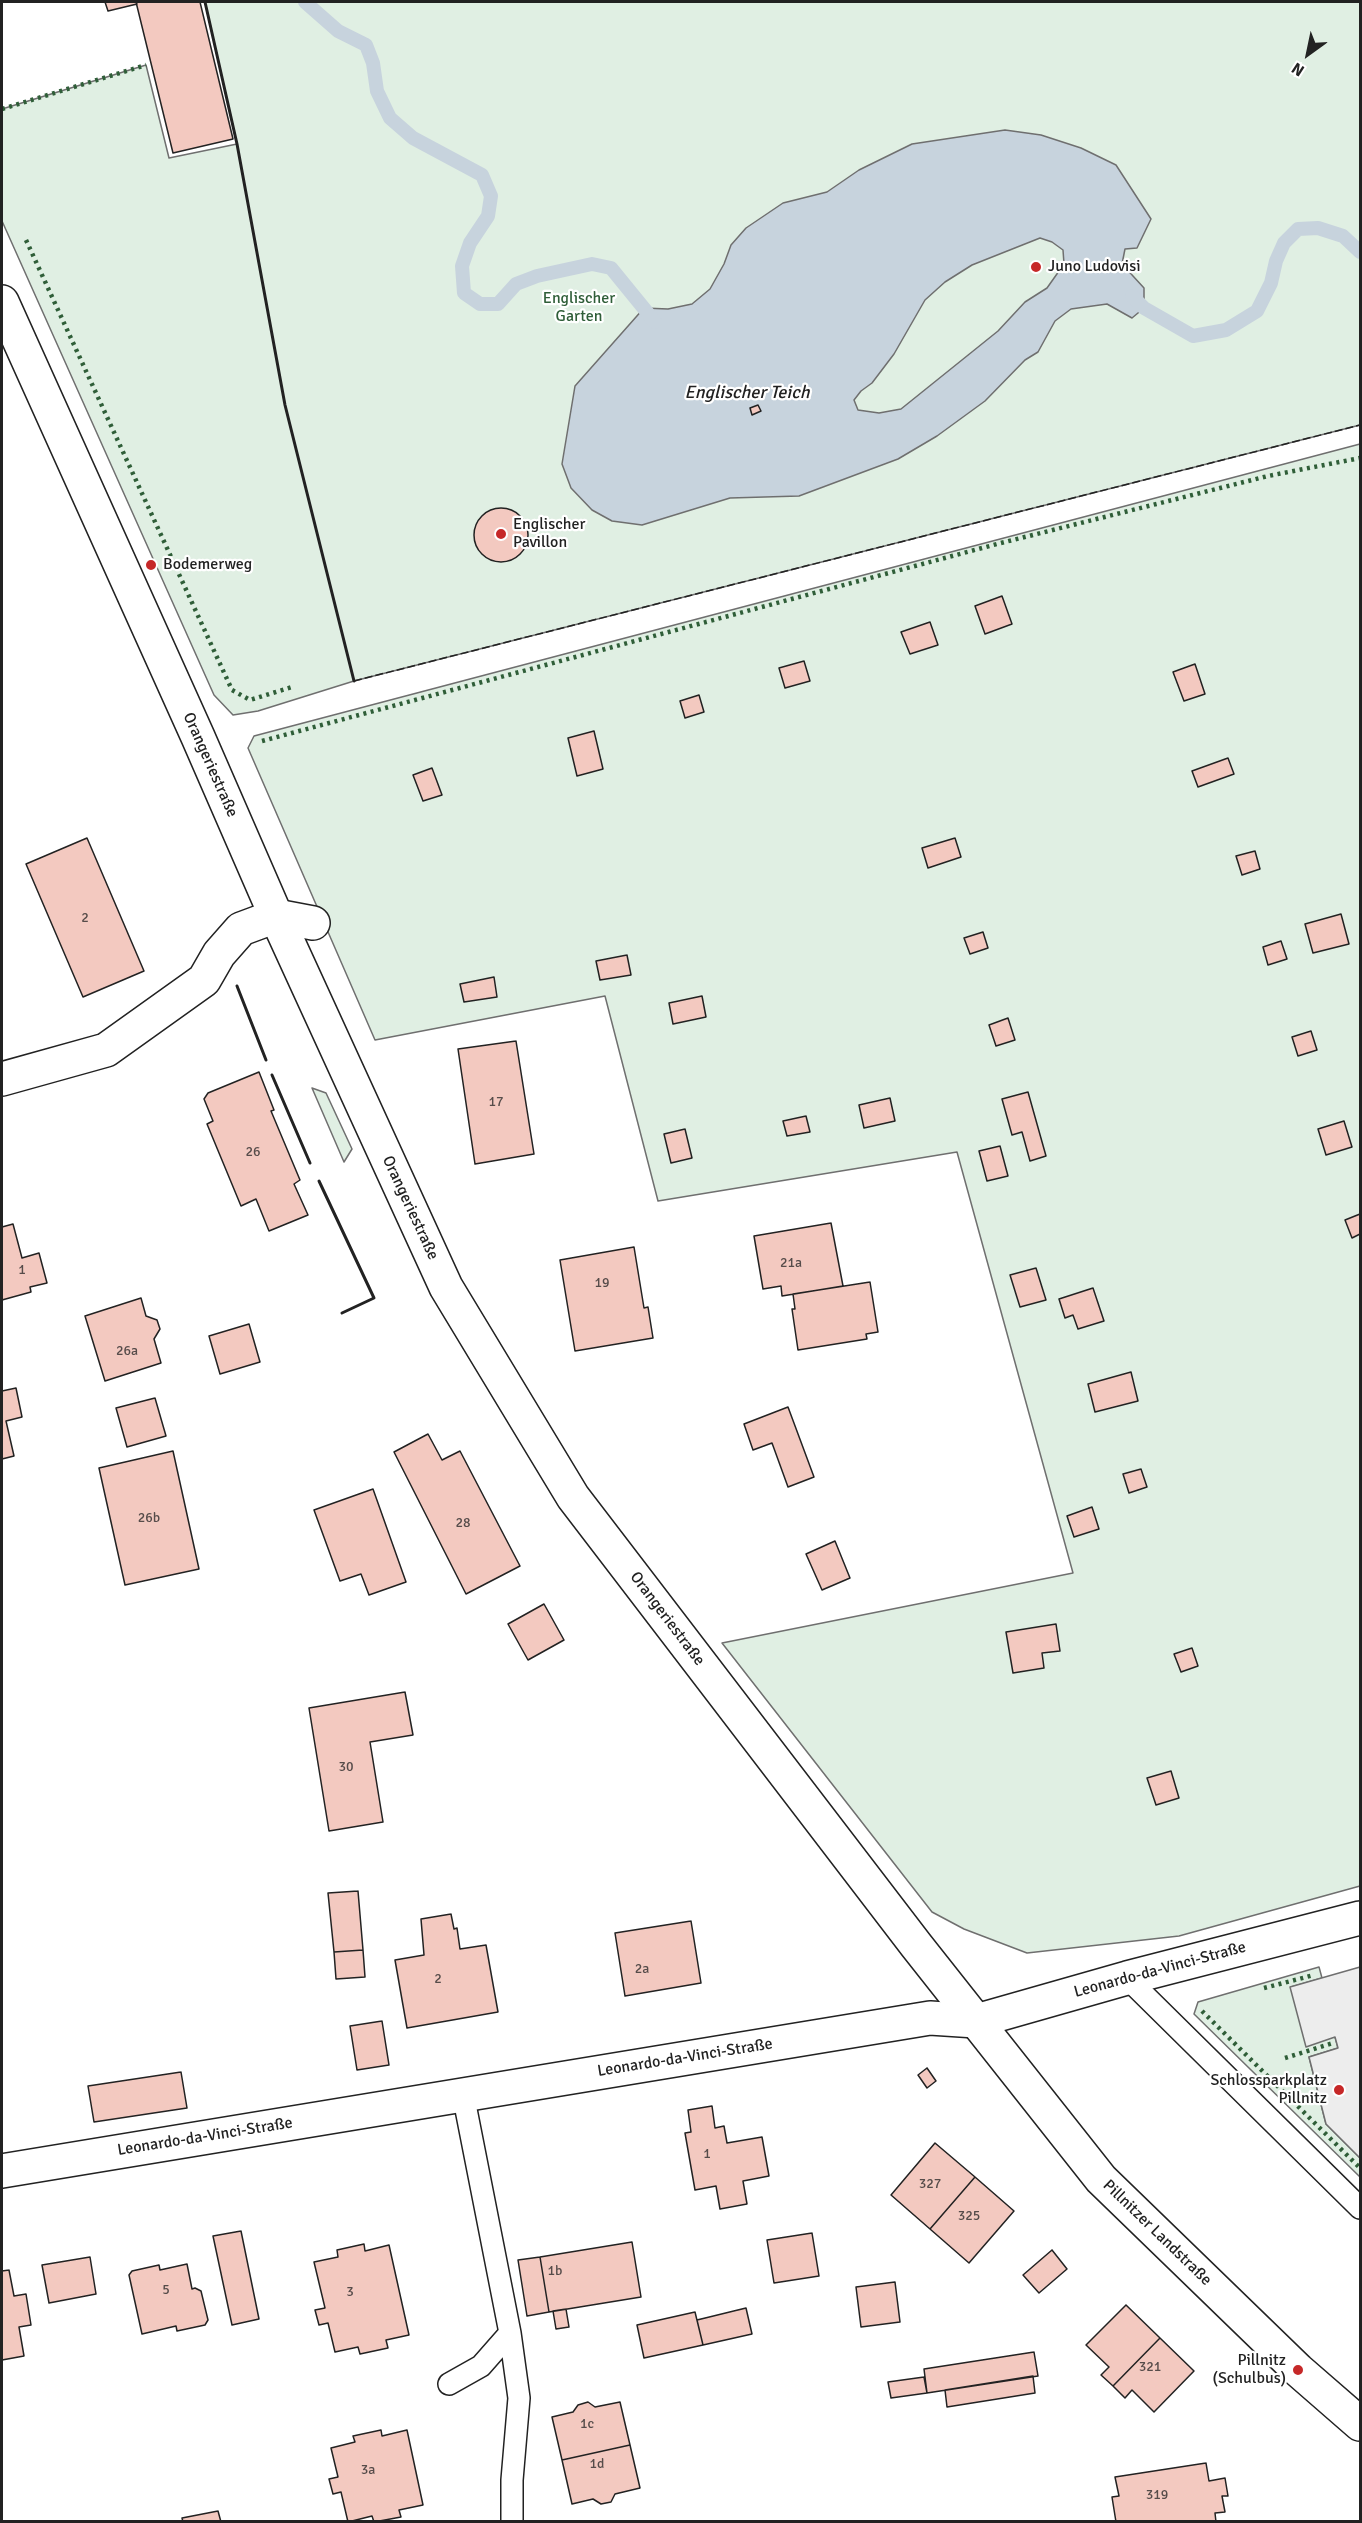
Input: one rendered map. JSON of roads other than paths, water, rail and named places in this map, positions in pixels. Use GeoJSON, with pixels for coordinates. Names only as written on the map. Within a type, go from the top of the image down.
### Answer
{"type":"FeatureCollection","features":[{"type":"Feature","properties":{"kind":"main road","name":"Orangeriestraße"},"geometry":{"type":"LineString","coordinates":[[2,303],[198,737],[276,916],[446,1287],[573,1497],[976,2021]]}},
{"type":"Feature","properties":{"kind":"main road"},"geometry":{"type":"LineString","coordinates":[[2,1079],[106,1050],[204,980],[219,954],[241,929],[276,916],[314,923]]}},
{"type":"Feature","properties":{"kind":"main road","name":"Leonardo-da-Vinci-Straße"},"geometry":{"type":"LineString","coordinates":[[2,2170],[930,2018],[976,2021],[1127,1978],[1360,1918]]}},
{"type":"Feature","properties":{"kind":"main road","name":"Pillnitzer Landstraße"},"geometry":{"type":"LineString","coordinates":[[976,2021],[1101,2179],[1298,2370],[1360,2424]]}},
{"type":"Feature","properties":{"kind":"lane"},"geometry":{"type":"LineString","coordinates":[[1127,1978],[1360,2208]]}},
{"type":"Feature","properties":{"kind":"lane"},"geometry":{"type":"LineString","coordinates":[[463,2094],[510,2333],[519,2398],[512,2480],[512,2522]]}},
{"type":"Feature","properties":{"kind":"lane"},"geometry":{"type":"LineString","coordinates":[[448,2384],[481,2366],[510,2333]]}},
{"type":"Feature","properties":{"kind":"water","name":"Englischer Teich"},"geometry":{"type":"Polygon","coordinates":[[[1005,130],[1041,135],[1081,148],[1116,165],[1151,219],[1137,248],[1125,249],[1122,264],[1144,288],[1144,308],[1132,318],[1107,304],[1071,309],[1055,321],[1038,352],[1025,360],[985,401],[937,436],[898,459],[799,496],[730,498],[642,525],[612,521],[592,510],[571,488],[562,464],[575,386],[644,308],[668,309],[692,304],[710,289],[724,264],[731,245],[746,228],[783,203],[827,192],[859,170],[912,144],[1005,130]],[[1040,238],[972,265],[945,282],[925,300],[894,354],[872,383],[854,400],[858,410],[879,413],[901,409],[998,331],[1025,302],[1047,288],[1064,264],[1063,250],[1052,242],[1040,238]]]}},
{"type":"Feature","properties":{"kind":"waterway"},"geometry":{"type":"LineString","coordinates":[[305,2],[338,31],[366,45],[373,63],[377,91],[390,118],[413,138],[482,175],[491,196],[488,216],[470,243],[462,266],[464,293],[480,304],[498,304],[516,284],[537,276],[592,264],[611,268],[655,322]]}},
{"type":"Feature","properties":{"kind":"waterway"},"geometry":{"type":"LineString","coordinates":[[1132,296],[1144,308],[1193,336],[1226,330],[1257,311],[1271,283],[1276,261],[1284,243],[1298,229],[1318,228],[1343,236],[1360,252]]}},
{"type":"Feature","properties":{"kind":"place","name":"Juno Ludovisi"},"geometry":{"type":"Point","coordinates":[1036,267]}},
{"type":"Feature","properties":{"kind":"place","name":"Englischer Pavillon"},"geometry":{"type":"Point","coordinates":[501,534]}},
{"type":"Feature","properties":{"kind":"place","name":"Bodemerweg"},"geometry":{"type":"Point","coordinates":[151,565]}},
{"type":"Feature","properties":{"kind":"place","name":"Schlossparkplatz Pillnitz"},"geometry":{"type":"Point","coordinates":[1339,2090]}},
{"type":"Feature","properties":{"kind":"place","name":"Pillnitz (Schulbus)"},"geometry":{"type":"Point","coordinates":[1298,2370]}},
{"type":"Feature","properties":{"kind":"park label","name":"Englischer Garten"},"geometry":{"type":"Point","coordinates":[579,308]}}]}
